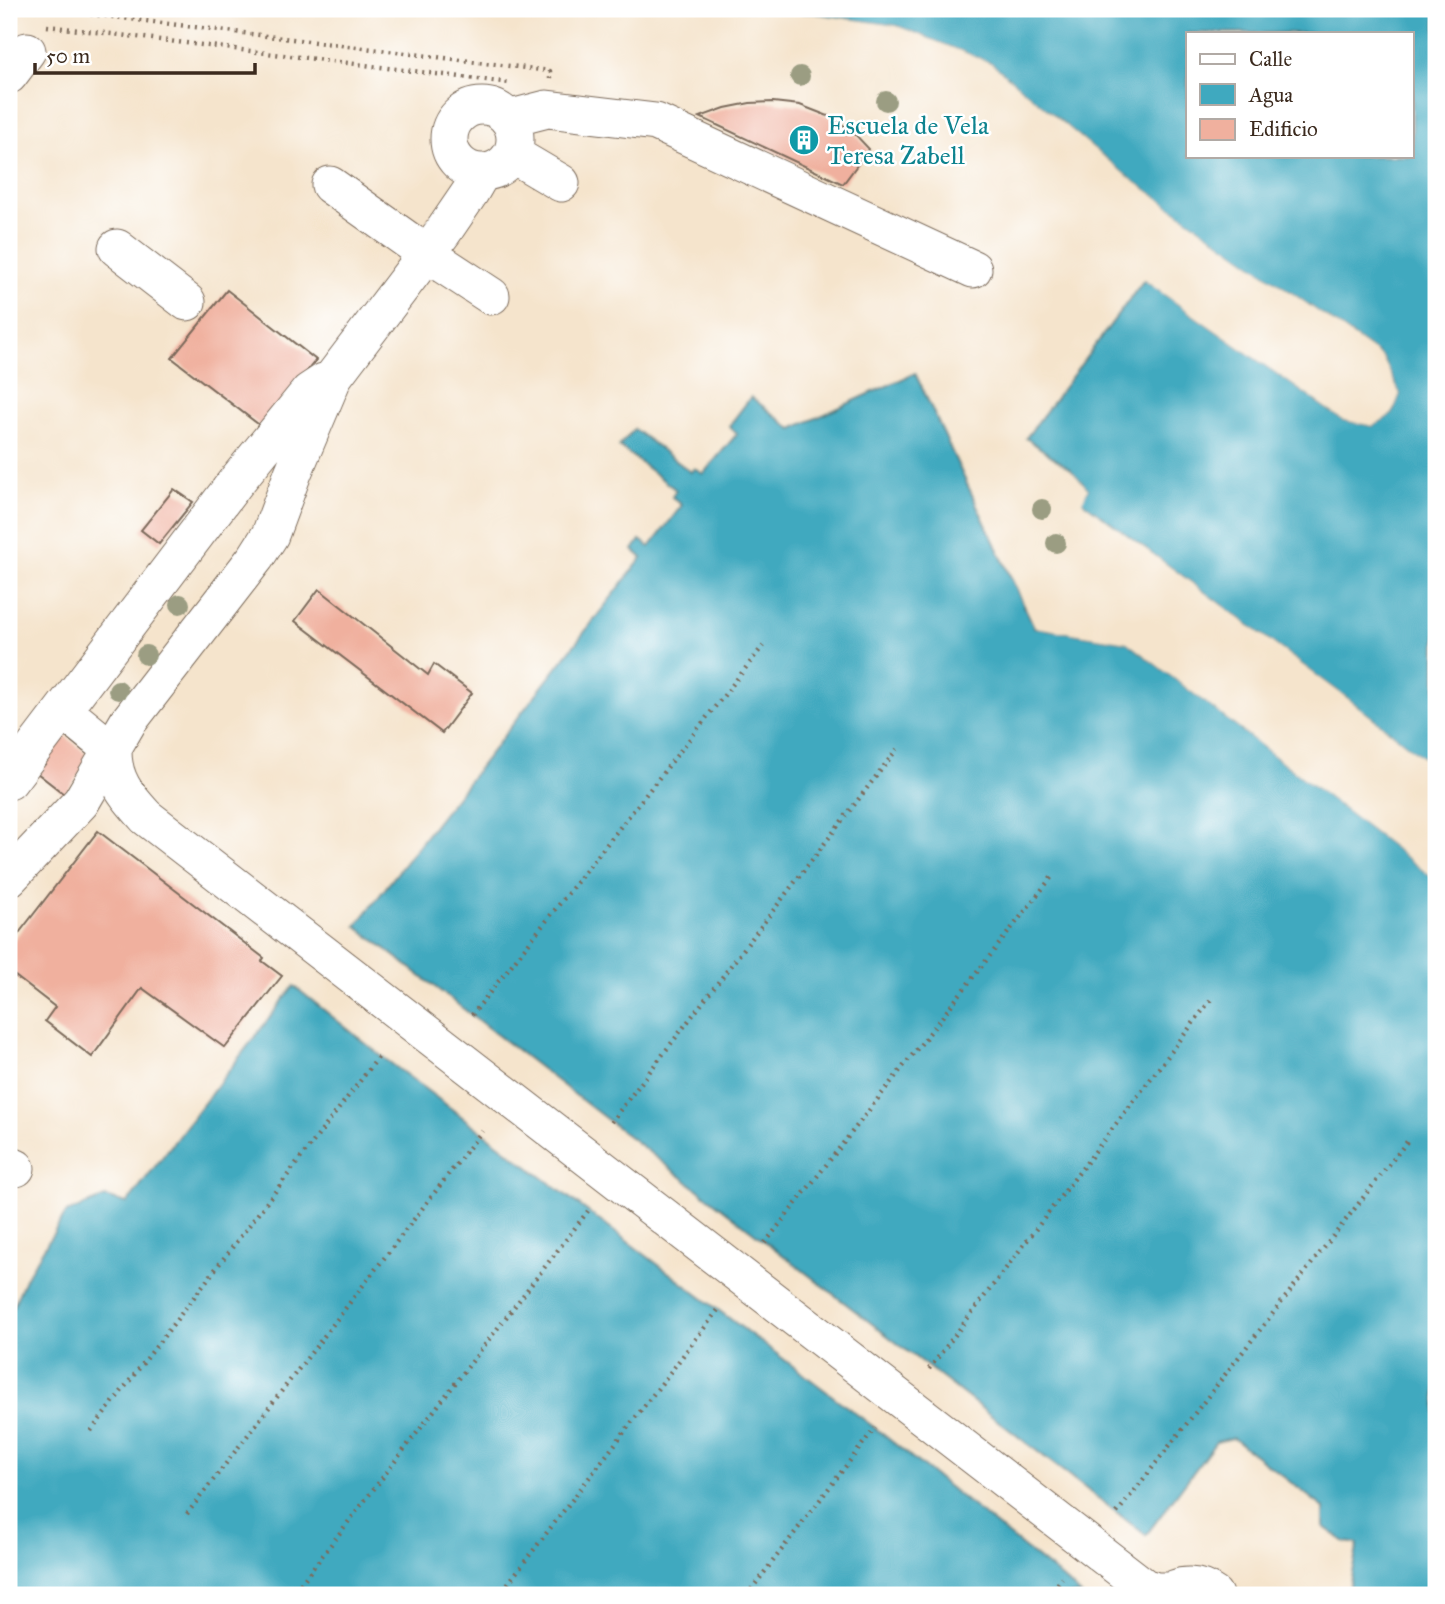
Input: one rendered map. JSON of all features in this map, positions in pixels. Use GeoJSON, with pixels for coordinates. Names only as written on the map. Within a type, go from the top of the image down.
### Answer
{"type":"FeatureCollection","features":[{"type":"Feature","properties":{"kind":"lane"},"geometry":{"type":"LineString","coordinates":[[12,866],[81,802],[128,722],[256,557],[270,535],[334,376],[427,254],[501,148],[547,109],[656,122],[973,269]]}},
{"type":"Feature","properties":{"kind":"lane"},"geometry":{"type":"LineString","coordinates":[[501,148],[561,183]]}},
{"type":"Feature","properties":{"kind":"lane"},"geometry":{"type":"LineString","coordinates":[[330,185],[491,296]]}},
{"type":"Feature","properties":{"kind":"lane"},"geometry":{"type":"LineString","coordinates":[[117,248],[187,302]]}},
{"type":"Feature","properties":{"kind":"lane"},"geometry":{"type":"LineString","coordinates":[[9,781],[235,483],[309,392],[334,376]]}},
{"type":"Feature","properties":{"kind":"lane"},"geometry":{"type":"LineString","coordinates":[[235,483],[278,515]]}},
{"type":"Feature","properties":{"kind":"lane"},"geometry":{"type":"LineString","coordinates":[[64,711],[113,751]]}},
{"type":"Feature","properties":{"kind":"lane"},"geometry":{"type":"LineString","coordinates":[[113,751],[113,766],[118,784],[146,817],[1157,1592],[1194,1586],[1206,1589],[1214,1595]]}},
{"type":"Feature","properties":{"kind":"lane"},"geometry":{"type":"LineString","coordinates":[[81,802],[146,817]]}},
{"type":"Feature","properties":{"kind":"path"},"geometry":{"type":"LineString","coordinates":[[49,9],[551,71],[549,87]]}},
{"type":"Feature","properties":{"kind":"path"},"geometry":{"type":"LineString","coordinates":[[27,50],[400,70],[522,84]]}},
{"type":"Feature","properties":{"kind":"path"},"geometry":{"type":"LineString","coordinates":[[472,1015],[762,646]]}},
{"type":"Feature","properties":{"kind":"path"},"geometry":{"type":"LineString","coordinates":[[611,1122],[897,749]]}},
{"type":"Feature","properties":{"kind":"path"},"geometry":{"type":"LineString","coordinates":[[765,1243],[1054,874]]}},
{"type":"Feature","properties":{"kind":"path"},"geometry":{"type":"LineString","coordinates":[[929,1369],[1213,997]]}},
{"type":"Feature","properties":{"kind":"path"},"geometry":{"type":"LineString","coordinates":[[91,1431],[380,1055]]}},
{"type":"Feature","properties":{"kind":"path"},"geometry":{"type":"LineString","coordinates":[[187,1514],[481,1131]]}},
{"type":"Feature","properties":{"kind":"path"},"geometry":{"type":"LineString","coordinates":[[1117,1513],[1409,1139]]}},
{"type":"Feature","properties":{"kind":"path"},"geometry":{"type":"LineString","coordinates":[[292,1595],[587,1211]]}},
{"type":"Feature","properties":{"kind":"path"},"geometry":{"type":"LineString","coordinates":[[499,1595],[718,1310]]}},
{"type":"Feature","properties":{"kind":"path"},"geometry":{"type":"LineString","coordinates":[[747,1595],[875,1429]]}},
{"type":"Feature","properties":{"kind":"path"},"geometry":{"type":"LineString","coordinates":[[1049,1595],[1062,1578]]}},
{"type":"Feature","properties":{"kind":"water"},"geometry":{"type":"Polygon","coordinates":[[[727,9],[1436,9],[1436,768],[1347,698],[1081,501],[1088,489],[1070,469],[1026,438],[1144,280],[1343,420],[1373,426],[1392,414],[1400,394],[1382,357],[1128,177],[991,63],[897,26],[815,14],[727,9]]]}},
{"type":"Feature","properties":{"kind":"water"},"geometry":{"type":"Polygon","coordinates":[[[915,373],[1034,627],[1127,642],[1436,880],[1436,1595],[1347,1595],[1358,1544],[1345,1542],[1324,1527],[1324,1508],[1233,1438],[1216,1442],[1146,1535],[356,926],[642,558],[633,550],[640,540],[650,547],[682,505],[672,497],[676,490],[619,446],[634,429],[691,472],[694,468],[703,474],[737,434],[729,426],[751,397],[792,429],[915,373]]]}},
{"type":"Feature","properties":{"kind":"water"},"geometry":{"type":"Polygon","coordinates":[[[294,986],[380,1055],[875,1428],[1081,1595],[9,1595],[9,1316],[26,1277],[66,1213],[105,1197],[127,1203],[294,986]]]}},
{"type":"Feature","properties":{"kind":"pier"},"geometry":{"type":"Polygon","coordinates":[[[724,9],[815,14],[897,26],[991,63],[1128,177],[1382,357],[1400,394],[1392,414],[1373,426],[1343,420],[1144,280],[1142,277],[1146,277],[1344,417],[1372,422],[1389,412],[1396,395],[1379,360],[1126,180],[989,66],[896,29],[815,17],[727,12],[724,9]]]}},
{"type":"Feature","properties":{"kind":"pier"},"geometry":{"type":"Polygon","coordinates":[[[1070,469],[1088,489],[1082,502],[1347,698],[1436,768],[1436,772],[1345,701],[1079,504],[1078,500],[1084,490],[1068,472],[1070,469]]]}},
{"type":"Feature","properties":{"kind":"pier"},"geometry":{"type":"Polygon","coordinates":[[[1040,624],[1129,639],[1436,875],[1436,880],[1127,642],[1034,627],[1040,624]]]}},
{"type":"Feature","properties":{"kind":"building","name":"Escuela de Vela Teresa Zabell"},"geometry":{"type":"Polygon","coordinates":[[[773,102],[800,105],[828,116],[851,130],[869,149],[843,184],[700,117],[725,108],[773,102]]]}},
{"type":"Feature","properties":{"kind":"building"},"geometry":{"type":"Polygon","coordinates":[[[227,290],[316,360],[262,427],[172,358],[227,290]]]}},
{"type":"Feature","properties":{"kind":"building"},"geometry":{"type":"Polygon","coordinates":[[[174,489],[193,502],[159,544],[141,530],[174,489]]]}},
{"type":"Feature","properties":{"kind":"building"},"geometry":{"type":"Polygon","coordinates":[[[319,589],[428,675],[434,664],[472,693],[442,733],[295,621],[319,589]]]}},
{"type":"Feature","properties":{"kind":"building"},"geometry":{"type":"Polygon","coordinates":[[[61,733],[92,758],[64,794],[32,769],[61,733]]]}},
{"type":"Feature","properties":{"kind":"building"},"geometry":{"type":"Polygon","coordinates":[[[98,831],[264,958],[262,961],[282,976],[225,1048],[142,988],[92,1057],[45,1021],[55,1007],[15,976],[9,984],[9,946],[98,831]]]}},
{"type":"Feature","properties":{"kind":"place","name":"Escuela de Vela Teresa Zabell"},"geometry":{"type":"Point","coordinates":[804,140]}}]}
